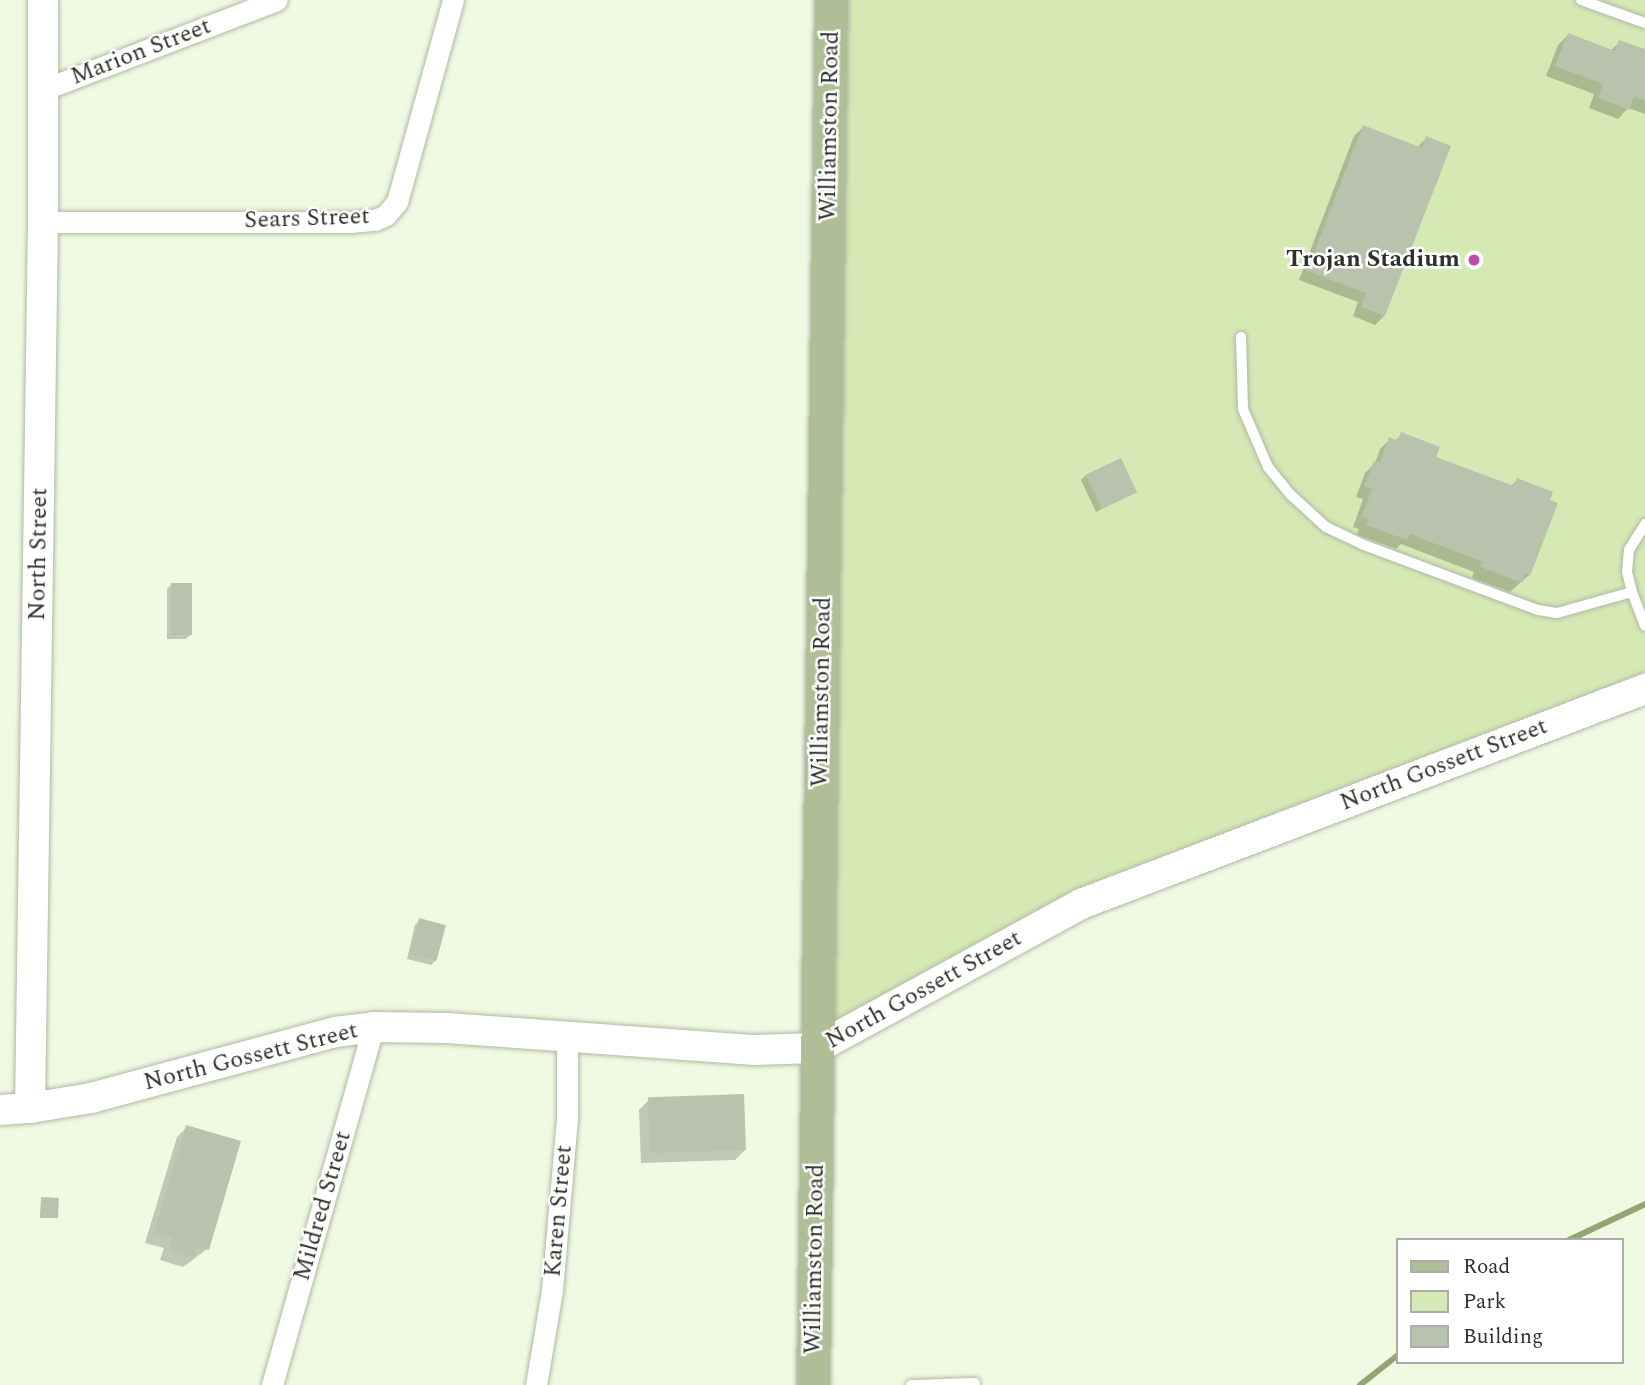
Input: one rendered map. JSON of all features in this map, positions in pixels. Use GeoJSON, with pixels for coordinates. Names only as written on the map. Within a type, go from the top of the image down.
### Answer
{"type":"FeatureCollection","features":[{"type":"Feature","properties":{"kind":"main road","name":"Williamston Road"},"geometry":{"type":"LineString","coordinates":[[813,1385],[831,0]]}},
{"type":"Feature","properties":{"kind":"street","name":"North Street"},"geometry":{"type":"LineString","coordinates":[[30,1108],[45,89],[43,0]]}},
{"type":"Feature","properties":{"kind":"street","name":"Marion Street"},"geometry":{"type":"LineString","coordinates":[[45,89],[256,4],[277,0]]}},
{"type":"Feature","properties":{"kind":"street","name":"Sears Street"},"geometry":{"type":"LineString","coordinates":[[43,222],[350,222],[375,220],[386,215],[397,202],[453,0]]}},
{"type":"Feature","properties":{"kind":"street","name":"North Gossett Street"},"geometry":{"type":"LineString","coordinates":[[0,1110],[91,1098],[335,1032],[373,1027],[447,1028],[755,1050],[817,1048],[1082,904],[1645,689]]}},
{"type":"Feature","properties":{"kind":"street","name":"Mildred Street"},"geometry":{"type":"LineString","coordinates":[[272,1385],[373,1027]]}},
{"type":"Feature","properties":{"kind":"street","name":"Karen Street"},"geometry":{"type":"LineString","coordinates":[[536,1385],[553,1277],[567,1120],[567,1037]]}},
{"type":"Feature","properties":{"kind":"lane"},"geometry":{"type":"LineString","coordinates":[[1581,0],[1645,23]]}},
{"type":"Feature","properties":{"kind":"lane"},"geometry":{"type":"LineString","coordinates":[[1241,337],[1243,409],[1252,436],[1268,467],[1291,495],[1326,527],[1364,545],[1538,610],[1557,613],[1632,592]]}},
{"type":"Feature","properties":{"kind":"lane"},"geometry":{"type":"LineString","coordinates":[[1645,523],[1629,550],[1627,572],[1645,626]]}},
{"type":"Feature","properties":{"kind":"lane"},"geometry":{"type":"LineString","coordinates":[[911,1385],[975,1383]]}},
{"type":"Feature","properties":{"kind":"green space"},"geometry":{"type":"Polygon","coordinates":[[[831,0],[1645,0],[1645,672],[1091,883],[817,1048],[831,0]]]}},
{"type":"Feature","properties":{"kind":"building"},"geometry":{"type":"Polygon","coordinates":[[[1568,33],[1615,51],[1619,40],[1645,49],[1645,101],[1634,96],[1629,110],[1598,98],[1603,84],[1555,66],[1568,33]]]}},
{"type":"Feature","properties":{"kind":"building"},"geometry":{"type":"Polygon","coordinates":[[[1363,125],[1422,148],[1426,136],[1451,146],[1385,316],[1361,307],[1366,293],[1307,271],[1363,125]]]}},
{"type":"Feature","properties":{"kind":"building"},"geometry":{"type":"Polygon","coordinates":[[[1401,432],[1440,447],[1436,457],[1514,486],[1517,478],[1553,492],[1550,500],[1558,503],[1530,576],[1525,574],[1522,583],[1481,567],[1483,562],[1410,534],[1407,540],[1366,525],[1368,519],[1362,516],[1372,489],[1364,486],[1374,461],[1380,463],[1389,437],[1398,441],[1401,432]]]}},
{"type":"Feature","properties":{"kind":"building"},"geometry":{"type":"Polygon","coordinates":[[[1121,458],[1137,492],[1102,509],[1086,474],[1121,458]]]}},
{"type":"Feature","properties":{"kind":"building"},"geometry":{"type":"Polygon","coordinates":[[[171,583],[192,583],[192,635],[171,635],[171,583]]]}},
{"type":"Feature","properties":{"kind":"building"},"geometry":{"type":"Polygon","coordinates":[[[419,918],[446,925],[436,961],[409,954],[419,918]]]}},
{"type":"Feature","properties":{"kind":"building"},"geometry":{"type":"Polygon","coordinates":[[[744,1094],[746,1150],[650,1153],[648,1097],[744,1094]]]}},
{"type":"Feature","properties":{"kind":"building"},"geometry":{"type":"Polygon","coordinates":[[[186,1125],[241,1141],[209,1250],[198,1247],[195,1257],[169,1250],[173,1238],[154,1233],[186,1125]]]}},
{"type":"Feature","properties":{"kind":"building"},"geometry":{"type":"Polygon","coordinates":[[[41,1197],[59,1198],[58,1218],[40,1217],[41,1197]]]}},
{"type":"Feature","properties":{"kind":"waterway"},"geometry":{"type":"LineString","coordinates":[[1573,1238],[1645,1204]]}},
{"type":"Feature","properties":{"kind":"waterway"},"geometry":{"type":"LineString","coordinates":[[1360,1385],[1396,1357]]}},
{"type":"Feature","properties":{"kind":"place","name":"Trojan Stadium"},"geometry":{"type":"Point","coordinates":[1474,260]}}]}
